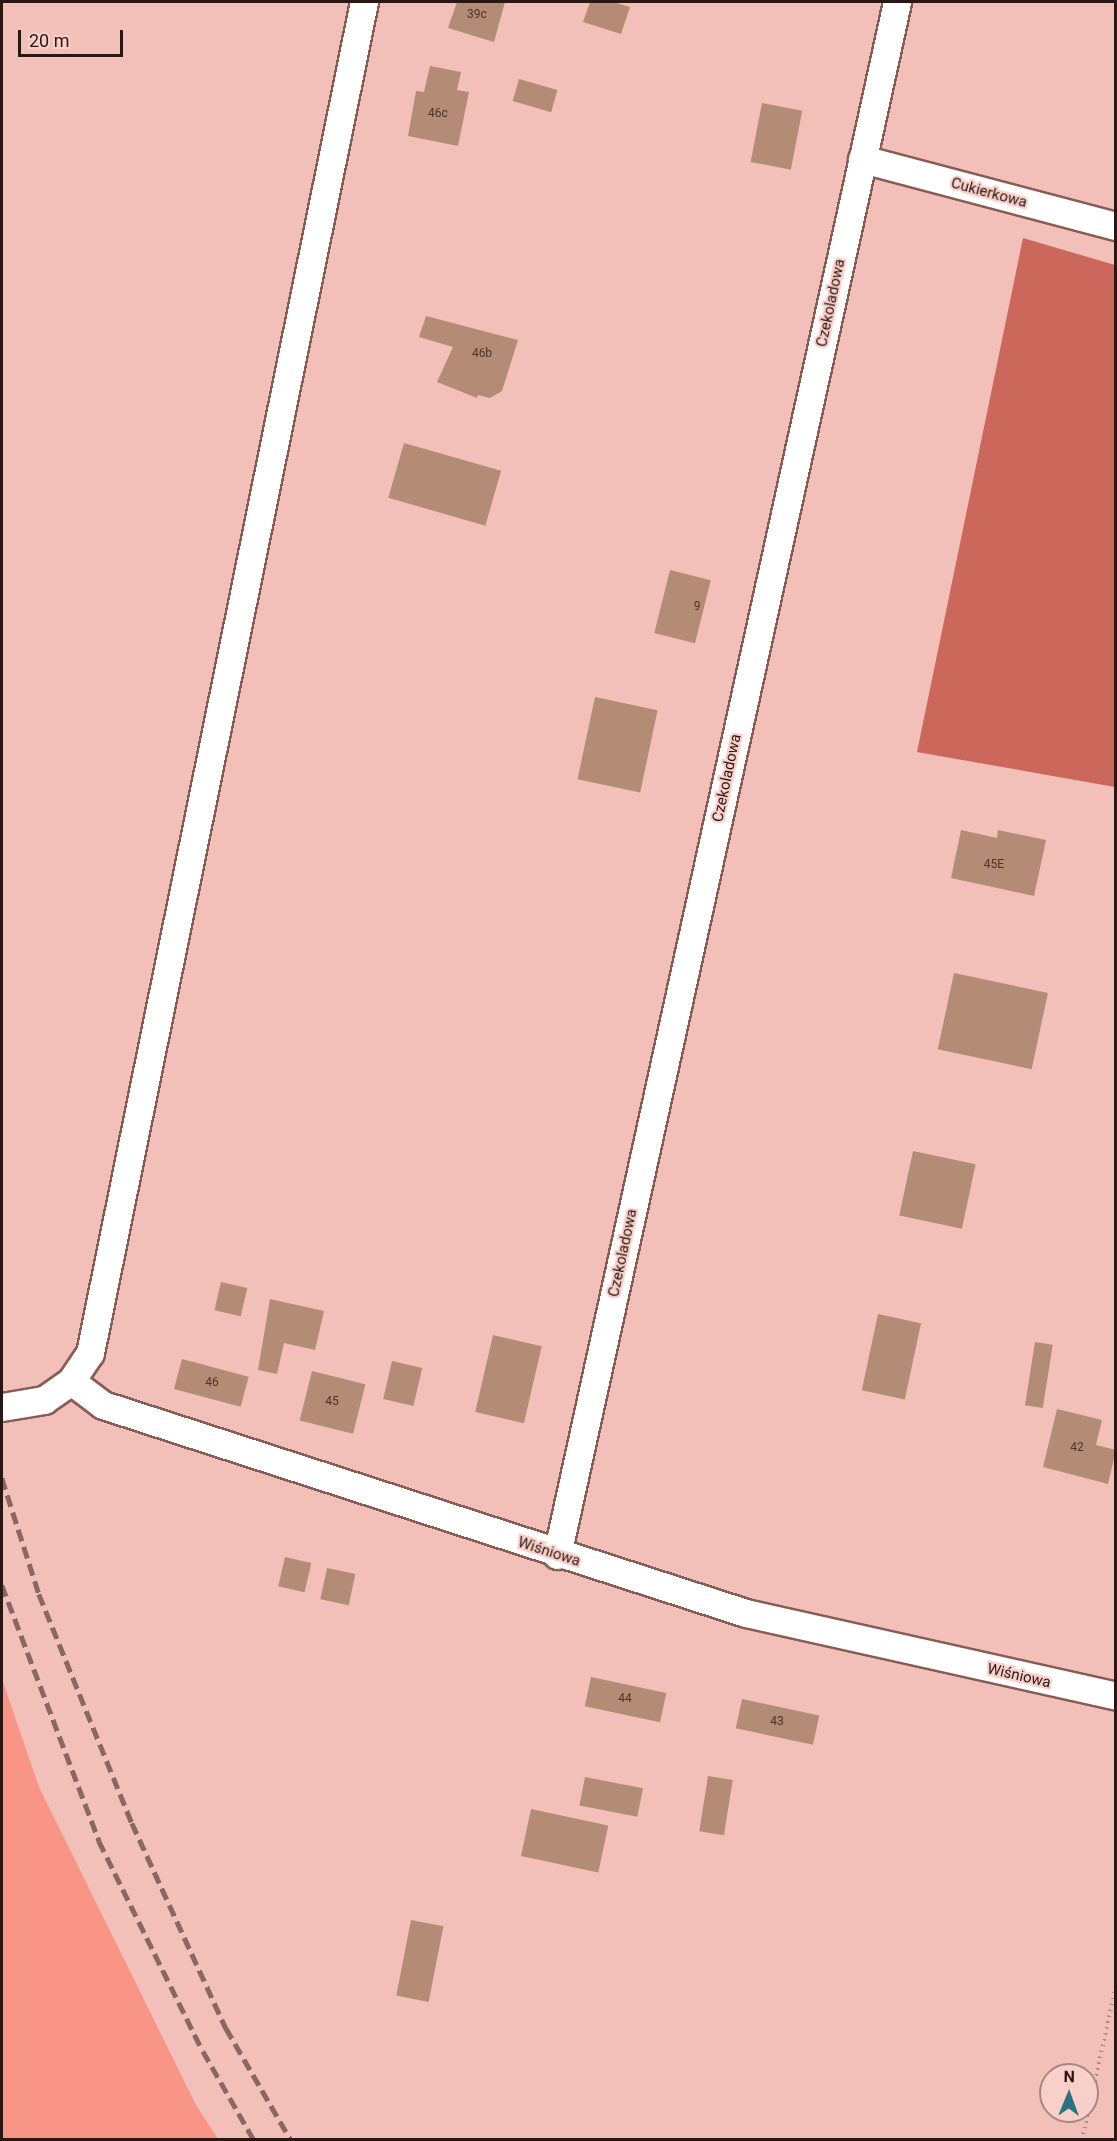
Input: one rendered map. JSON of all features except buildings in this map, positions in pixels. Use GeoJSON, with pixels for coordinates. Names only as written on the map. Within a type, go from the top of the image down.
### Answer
{"type":"FeatureCollection","features":[{"type":"Feature","properties":{"kind":"street"},"geometry":{"type":"LineString","coordinates":[[2,1407],[44,1400],[71,1382],[92,1343],[364,2]]}},
{"type":"Feature","properties":{"kind":"street","name":"Czekoladowa"},"geometry":{"type":"LineString","coordinates":[[557,1555],[897,2]]}},
{"type":"Feature","properties":{"kind":"street","name":"Cukierkowa"},"geometry":{"type":"LineString","coordinates":[[862,159],[1116,226]]}},
{"type":"Feature","properties":{"kind":"street","name":"Wiśniowa"},"geometry":{"type":"LineString","coordinates":[[71,1382],[103,1405],[557,1555],[746,1613],[1116,1696]]}},
{"type":"Feature","properties":{"kind":"path"},"geometry":{"type":"LineString","coordinates":[[1082,2139],[1116,1986]]}},
{"type":"Feature","properties":{"kind":"shaded area"},"geometry":{"type":"Polygon","coordinates":[[[1023,238],[1115,265],[1115,787],[917,752],[1023,238]]]}},
{"type":"Feature","properties":{"kind":"shaded area"},"geometry":{"type":"Polygon","coordinates":[[[2,1679],[39,1787],[196,2105],[218,2139],[2,2139],[2,1679]]]}},
{"type":"Feature","properties":{"kind":"railway"},"geometry":{"type":"LineString","coordinates":[[2,1478],[39,1594],[132,1823],[226,2028],[291,2140]]}},
{"type":"Feature","properties":{"kind":"railway"},"geometry":{"type":"LineString","coordinates":[[2,1585],[99,1841],[203,2051],[254,2140]]}}]}
